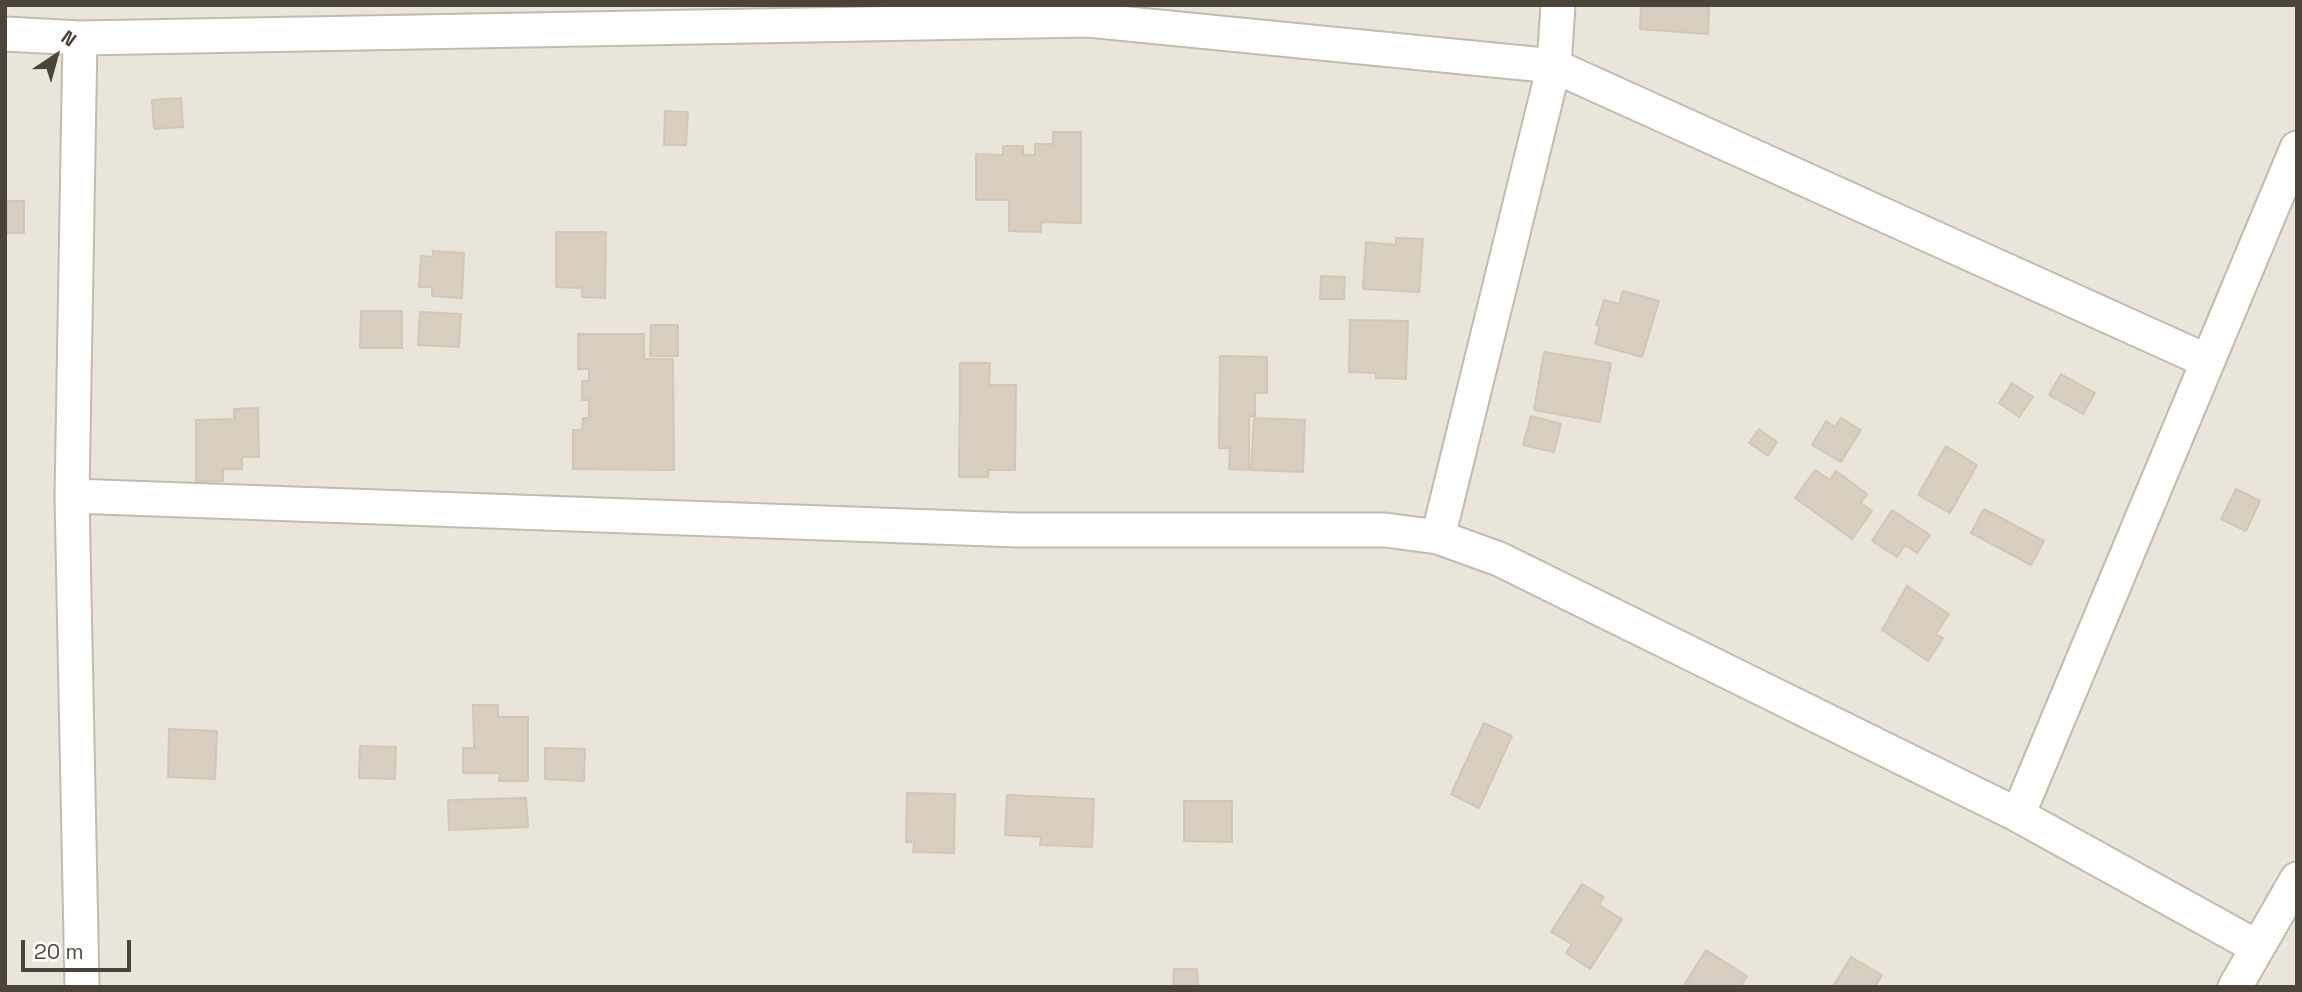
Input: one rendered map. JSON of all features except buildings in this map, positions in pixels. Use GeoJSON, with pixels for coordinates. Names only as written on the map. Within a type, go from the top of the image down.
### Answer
{"type":"FeatureCollection","features":[{"type":"Feature","properties":{"kind":"street"},"geometry":{"type":"LineString","coordinates":[[1438,537],[1554,66],[1558,5]]}},
{"type":"Feature","properties":{"kind":"street"},"geometry":{"type":"LineString","coordinates":[[5,34],[80,38],[1088,13],[1554,66],[2207,361]]}},
{"type":"Feature","properties":{"kind":"street"},"geometry":{"type":"LineString","coordinates":[[80,38],[72,496],[82,987]]}},
{"type":"Feature","properties":{"kind":"street"},"geometry":{"type":"LineString","coordinates":[[2018,814],[2297,148]]}},
{"type":"Feature","properties":{"kind":"street"},"geometry":{"type":"LineString","coordinates":[[72,496],[1018,530],[1385,530],[1438,537],[1499,559],[2018,814],[2257,947]]}},
{"type":"Feature","properties":{"kind":"street"},"geometry":{"type":"LineString","coordinates":[[2235,987],[2297,879]]}},
{"type":"Feature","properties":{"kind":"shaded area"},"geometry":{"type":"Polygon","coordinates":[[[5,5],[2297,5],[2297,987],[5,987],[5,5]]]}}]}
